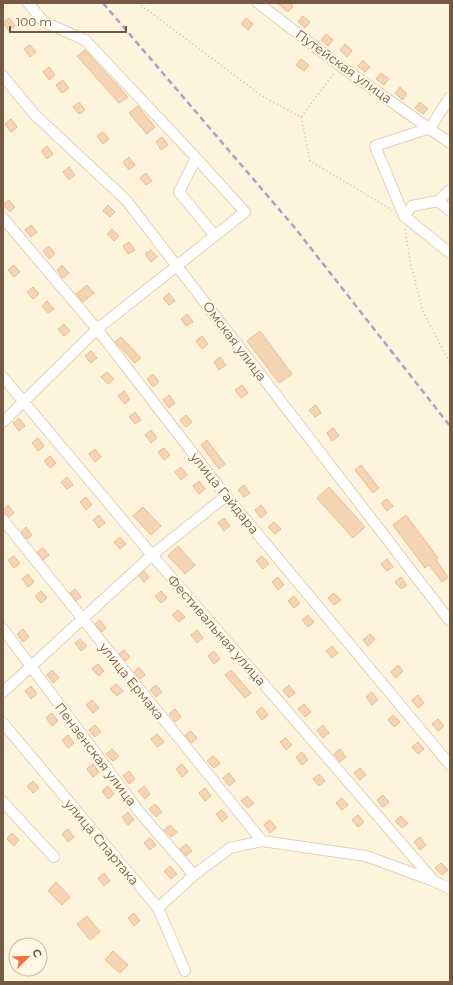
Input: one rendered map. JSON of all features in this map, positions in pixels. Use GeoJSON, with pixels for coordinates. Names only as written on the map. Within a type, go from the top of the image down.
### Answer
{"type":"FeatureCollection","features":[{"type":"Feature","properties":{"kind":"street"},"geometry":{"type":"LineString","coordinates":[[3,422],[97,329],[245,212],[85,40],[44,22],[28,3]]}},
{"type":"Feature","properties":{"kind":"street","name":"Путейская улица"},"geometry":{"type":"LineString","coordinates":[[258,3],[339,65],[430,128],[450,144]]}},
{"type":"Feature","properties":{"kind":"street","name":"Омская улица"},"geometry":{"type":"LineString","coordinates":[[3,76],[34,114],[126,200],[450,621]]}},
{"type":"Feature","properties":{"kind":"street"},"geometry":{"type":"LineString","coordinates":[[450,97],[430,128],[375,146],[404,216],[450,253]]}},
{"type":"Feature","properties":{"kind":"street"},"geometry":{"type":"LineString","coordinates":[[196,158],[179,192],[215,236]]}},
{"type":"Feature","properties":{"kind":"street"},"geometry":{"type":"LineString","coordinates":[[404,216],[412,206],[438,201],[450,190]]}},
{"type":"Feature","properties":{"kind":"street"},"geometry":{"type":"LineString","coordinates":[[438,201],[450,211]]}},
{"type":"Feature","properties":{"kind":"street","name":"улица Гайдара"},"geometry":{"type":"LineString","coordinates":[[3,218],[97,329],[226,496],[450,766]]}},
{"type":"Feature","properties":{"kind":"street","name":"Фестивальная улица"},"geometry":{"type":"LineString","coordinates":[[3,378],[152,555],[434,881]]}},
{"type":"Feature","properties":{"kind":"street"},"geometry":{"type":"LineString","coordinates":[[3,692],[152,555],[226,496]]}},
{"type":"Feature","properties":{"kind":"street","name":"улица Ермака"},"geometry":{"type":"LineString","coordinates":[[3,520],[262,841]]}},
{"type":"Feature","properties":{"kind":"street","name":"Пензенская улица"},"geometry":{"type":"LineString","coordinates":[[3,630],[141,814],[194,875]]}},
{"type":"Feature","properties":{"kind":"street","name":"улица Спартака"},"geometry":{"type":"LineString","coordinates":[[3,723],[158,908],[185,971]]}},
{"type":"Feature","properties":{"kind":"street"},"geometry":{"type":"LineString","coordinates":[[3,802],[54,857]]}},
{"type":"Feature","properties":{"kind":"street"},"geometry":{"type":"LineString","coordinates":[[158,908],[194,875],[230,848],[262,841],[366,856],[434,881],[450,889]]}},
{"type":"Feature","properties":{"kind":"path"},"geometry":{"type":"LineString","coordinates":[[138,3],[262,96],[301,117]]}},
{"type":"Feature","properties":{"kind":"path"},"geometry":{"type":"LineString","coordinates":[[339,65],[301,117],[310,161],[404,216],[410,261],[423,312],[450,363]]}},
{"type":"Feature","properties":{"kind":"building"},"geometry":{"type":"Polygon","coordinates":[[[277,3],[289,3],[293,6],[288,12],[277,3]]]}},
{"type":"Feature","properties":{"kind":"building"},"geometry":{"type":"Polygon","coordinates":[[[303,16],[310,22],[305,28],[298,22],[303,16]]]}},
{"type":"Feature","properties":{"kind":"building"},"geometry":{"type":"Polygon","coordinates":[[[9,18],[15,26],[9,31],[3,23],[9,18]]]}},
{"type":"Feature","properties":{"kind":"building"},"geometry":{"type":"Polygon","coordinates":[[[246,18],[253,24],[248,30],[241,24],[246,18]]]}},
{"type":"Feature","properties":{"kind":"building"},"geometry":{"type":"Polygon","coordinates":[[[326,34],[333,40],[328,46],[321,40],[326,34]]]}},
{"type":"Feature","properties":{"kind":"building"},"geometry":{"type":"Polygon","coordinates":[[[345,44],[352,51],[347,57],[340,50],[345,44]]]}},
{"type":"Feature","properties":{"kind":"building"},"geometry":{"type":"Polygon","coordinates":[[[30,45],[36,52],[30,57],[24,49],[30,45]]]}},
{"type":"Feature","properties":{"kind":"building"},"geometry":{"type":"Polygon","coordinates":[[[85,50],[128,97],[119,103],[77,56],[85,50]]]}},
{"type":"Feature","properties":{"kind":"building"},"geometry":{"type":"Polygon","coordinates":[[[301,59],[309,65],[304,71],[296,65],[301,59]]]}},
{"type":"Feature","properties":{"kind":"building"},"geometry":{"type":"Polygon","coordinates":[[[363,60],[370,67],[365,72],[358,66],[363,60]]]}},
{"type":"Feature","properties":{"kind":"building"},"geometry":{"type":"Polygon","coordinates":[[[49,67],[55,75],[49,80],[43,72],[49,67]]]}},
{"type":"Feature","properties":{"kind":"building"},"geometry":{"type":"Polygon","coordinates":[[[381,73],[389,79],[384,85],[376,79],[381,73]]]}},
{"type":"Feature","properties":{"kind":"building"},"geometry":{"type":"Polygon","coordinates":[[[63,80],[69,88],[62,93],[56,85],[63,80]]]}},
{"type":"Feature","properties":{"kind":"building"},"geometry":{"type":"Polygon","coordinates":[[[400,87],[407,94],[402,100],[395,93],[400,87]]]}},
{"type":"Feature","properties":{"kind":"building"},"geometry":{"type":"Polygon","coordinates":[[[79,102],[85,110],[79,114],[73,107],[79,102]]]}},
{"type":"Feature","properties":{"kind":"building"},"geometry":{"type":"Polygon","coordinates":[[[420,102],[428,109],[423,114],[415,108],[420,102]]]}},
{"type":"Feature","properties":{"kind":"building"},"geometry":{"type":"Polygon","coordinates":[[[138,106],[155,127],[147,134],[129,113],[138,106]]]}},
{"type":"Feature","properties":{"kind":"building"},"geometry":{"type":"Polygon","coordinates":[[[11,119],[17,127],[11,132],[5,124],[11,119]]]}},
{"type":"Feature","properties":{"kind":"building"},"geometry":{"type":"Polygon","coordinates":[[[103,132],[109,139],[103,144],[97,136],[103,132]]]}},
{"type":"Feature","properties":{"kind":"building"},"geometry":{"type":"Polygon","coordinates":[[[162,137],[168,145],[161,150],[156,142],[162,137]]]}},
{"type":"Feature","properties":{"kind":"building"},"geometry":{"type":"Polygon","coordinates":[[[47,146],[53,154],[47,159],[41,151],[47,146]]]}},
{"type":"Feature","properties":{"kind":"building"},"geometry":{"type":"Polygon","coordinates":[[[129,157],[135,165],[129,170],[123,162],[129,157]]]}},
{"type":"Feature","properties":{"kind":"building"},"geometry":{"type":"Polygon","coordinates":[[[69,167],[75,175],[69,180],[63,172],[69,167]]]}},
{"type":"Feature","properties":{"kind":"building"},"geometry":{"type":"Polygon","coordinates":[[[146,173],[152,181],[146,185],[140,178],[146,173]]]}},
{"type":"Feature","properties":{"kind":"building"},"geometry":{"type":"Polygon","coordinates":[[[9,200],[15,207],[10,212],[3,205],[9,200]]]}},
{"type":"Feature","properties":{"kind":"building"},"geometry":{"type":"Polygon","coordinates":[[[108,205],[115,212],[110,217],[103,211],[108,205]]]}},
{"type":"Feature","properties":{"kind":"building"},"geometry":{"type":"Polygon","coordinates":[[[31,225],[37,232],[31,237],[25,230],[31,225]]]}},
{"type":"Feature","properties":{"kind":"building"},"geometry":{"type":"Polygon","coordinates":[[[112,229],[119,236],[114,241],[107,234],[112,229]]]}},
{"type":"Feature","properties":{"kind":"building"},"geometry":{"type":"Polygon","coordinates":[[[129,242],[135,250],[128,254],[123,246],[129,242]]]}},
{"type":"Feature","properties":{"kind":"building"},"geometry":{"type":"Polygon","coordinates":[[[49,246],[55,254],[49,259],[43,251],[49,246]]]}},
{"type":"Feature","properties":{"kind":"building"},"geometry":{"type":"Polygon","coordinates":[[[151,250],[157,257],[151,262],[145,254],[151,250]]]}},
{"type":"Feature","properties":{"kind":"building"},"geometry":{"type":"Polygon","coordinates":[[[14,265],[20,272],[14,277],[8,270],[14,265]]]}},
{"type":"Feature","properties":{"kind":"building"},"geometry":{"type":"Polygon","coordinates":[[[62,265],[69,273],[63,278],[57,270],[62,265]]]}},
{"type":"Feature","properties":{"kind":"building"},"geometry":{"type":"Polygon","coordinates":[[[87,285],[94,293],[83,302],[76,294],[87,285]]]}},
{"type":"Feature","properties":{"kind":"building"},"geometry":{"type":"Polygon","coordinates":[[[33,287],[39,294],[33,299],[27,292],[33,287]]]}},
{"type":"Feature","properties":{"kind":"building"},"geometry":{"type":"Polygon","coordinates":[[[169,293],[175,301],[169,305],[163,298],[169,293]]]}},
{"type":"Feature","properties":{"kind":"building"},"geometry":{"type":"Polygon","coordinates":[[[47,301],[54,309],[48,313],[42,306],[47,301]]]}},
{"type":"Feature","properties":{"kind":"building"},"geometry":{"type":"Polygon","coordinates":[[[187,314],[193,322],[186,326],[181,319],[187,314]]]}},
{"type":"Feature","properties":{"kind":"building"},"geometry":{"type":"Polygon","coordinates":[[[64,324],[70,331],[64,336],[58,329],[64,324]]]}},
{"type":"Feature","properties":{"kind":"building"},"geometry":{"type":"Polygon","coordinates":[[[260,331],[292,374],[279,383],[247,341],[260,331]]]}},
{"type":"Feature","properties":{"kind":"building"},"geometry":{"type":"Polygon","coordinates":[[[202,336],[208,344],[202,349],[196,341],[202,336]]]}},
{"type":"Feature","properties":{"kind":"building"},"geometry":{"type":"Polygon","coordinates":[[[121,337],[141,358],[135,363],[115,342],[121,337]]]}},
{"type":"Feature","properties":{"kind":"building"},"geometry":{"type":"Polygon","coordinates":[[[91,351],[97,358],[91,363],[85,356],[91,351]]]}},
{"type":"Feature","properties":{"kind":"building"},"geometry":{"type":"Polygon","coordinates":[[[220,357],[226,365],[219,370],[214,362],[220,357]]]}},
{"type":"Feature","properties":{"kind":"building"},"geometry":{"type":"Polygon","coordinates":[[[107,372],[114,379],[108,384],[101,377],[107,372]]]}},
{"type":"Feature","properties":{"kind":"building"},"geometry":{"type":"Polygon","coordinates":[[[153,374],[159,382],[153,387],[147,379],[153,374]]]}},
{"type":"Feature","properties":{"kind":"building"},"geometry":{"type":"Polygon","coordinates":[[[242,385],[248,393],[241,398],[235,390],[242,385]]]}},
{"type":"Feature","properties":{"kind":"building"},"geometry":{"type":"Polygon","coordinates":[[[124,391],[130,399],[125,404],[118,396],[124,391]]]}},
{"type":"Feature","properties":{"kind":"building"},"geometry":{"type":"Polygon","coordinates":[[[169,395],[175,403],[169,408],[163,400],[169,395]]]}},
{"type":"Feature","properties":{"kind":"building"},"geometry":{"type":"Polygon","coordinates":[[[316,405],[321,413],[315,417],[309,410],[316,405]]]}},
{"type":"Feature","properties":{"kind":"building"},"geometry":{"type":"Polygon","coordinates":[[[135,412],[141,420],[135,424],[129,417],[135,412]]]}},
{"type":"Feature","properties":{"kind":"building"},"geometry":{"type":"Polygon","coordinates":[[[186,415],[192,422],[186,427],[180,420],[186,415]]]}},
{"type":"Feature","properties":{"kind":"building"},"geometry":{"type":"Polygon","coordinates":[[[19,418],[25,426],[19,431],[13,423],[19,418]]]}},
{"type":"Feature","properties":{"kind":"building"},"geometry":{"type":"Polygon","coordinates":[[[333,428],[339,436],[332,441],[327,433],[333,428]]]}},
{"type":"Feature","properties":{"kind":"building"},"geometry":{"type":"Polygon","coordinates":[[[151,430],[157,438],[151,443],[145,435],[151,430]]]}},
{"type":"Feature","properties":{"kind":"building"},"geometry":{"type":"Polygon","coordinates":[[[38,438],[44,446],[38,451],[32,443],[38,438]]]}},
{"type":"Feature","properties":{"kind":"building"},"geometry":{"type":"Polygon","coordinates":[[[207,440],[225,464],[219,469],[201,445],[207,440]]]}},
{"type":"Feature","properties":{"kind":"building"},"geometry":{"type":"Polygon","coordinates":[[[164,448],[170,455],[164,460],[158,452],[164,448]]]}},
{"type":"Feature","properties":{"kind":"building"},"geometry":{"type":"Polygon","coordinates":[[[95,449],[101,457],[95,462],[89,454],[95,449]]]}},
{"type":"Feature","properties":{"kind":"building"},"geometry":{"type":"Polygon","coordinates":[[[50,456],[56,463],[50,468],[44,461],[50,456]]]}},
{"type":"Feature","properties":{"kind":"building"},"geometry":{"type":"Polygon","coordinates":[[[361,465],[379,488],[373,493],[355,470],[361,465]]]}},
{"type":"Feature","properties":{"kind":"building"},"geometry":{"type":"Polygon","coordinates":[[[181,467],[187,475],[181,480],[175,472],[181,467]]]}},
{"type":"Feature","properties":{"kind":"building"},"geometry":{"type":"Polygon","coordinates":[[[67,477],[73,485],[67,489],[61,482],[67,477]]]}},
{"type":"Feature","properties":{"kind":"building"},"geometry":{"type":"Polygon","coordinates":[[[199,481],[205,489],[199,494],[193,486],[199,481]]]}},
{"type":"Feature","properties":{"kind":"building"},"geometry":{"type":"Polygon","coordinates":[[[244,485],[250,493],[244,497],[238,490],[244,485]]]}},
{"type":"Feature","properties":{"kind":"building"},"geometry":{"type":"Polygon","coordinates":[[[329,487],[365,527],[353,538],[317,498],[329,487]]]}},
{"type":"Feature","properties":{"kind":"building"},"geometry":{"type":"Polygon","coordinates":[[[86,497],[92,505],[86,510],[80,502],[86,497]]]}},
{"type":"Feature","properties":{"kind":"building"},"geometry":{"type":"Polygon","coordinates":[[[387,499],[393,506],[387,511],[381,503],[387,499]]]}},
{"type":"Feature","properties":{"kind":"building"},"geometry":{"type":"Polygon","coordinates":[[[8,505],[14,513],[9,517],[3,511],[8,505]]]}},
{"type":"Feature","properties":{"kind":"building"},"geometry":{"type":"Polygon","coordinates":[[[261,505],[267,513],[261,518],[255,510],[261,505]]]}},
{"type":"Feature","properties":{"kind":"building"},"geometry":{"type":"Polygon","coordinates":[[[143,507],[161,526],[151,535],[133,516],[143,507]]]}},
{"type":"Feature","properties":{"kind":"building"},"geometry":{"type":"Polygon","coordinates":[[[99,515],[105,523],[99,528],[93,520],[99,515]]]}},
{"type":"Feature","properties":{"kind":"building"},"geometry":{"type":"Polygon","coordinates":[[[406,515],[438,558],[436,560],[448,577],[442,582],[429,565],[425,568],[393,525],[406,515]]]}},
{"type":"Feature","properties":{"kind":"building"},"geometry":{"type":"Polygon","coordinates":[[[224,518],[230,526],[224,531],[218,523],[224,518]]]}},
{"type":"Feature","properties":{"kind":"building"},"geometry":{"type":"Polygon","coordinates":[[[274,522],[281,529],[275,534],[268,527],[274,522]]]}},
{"type":"Feature","properties":{"kind":"building"},"geometry":{"type":"Polygon","coordinates":[[[26,527],[32,535],[27,539],[21,532],[26,527]]]}},
{"type":"Feature","properties":{"kind":"building"},"geometry":{"type":"Polygon","coordinates":[[[120,537],[126,544],[120,549],[114,542],[120,537]]]}},
{"type":"Feature","properties":{"kind":"building"},"geometry":{"type":"Polygon","coordinates":[[[178,546],[195,565],[185,574],[168,556],[178,546]]]}},
{"type":"Feature","properties":{"kind":"building"},"geometry":{"type":"Polygon","coordinates":[[[43,548],[49,555],[43,560],[37,552],[43,548]]]}},
{"type":"Feature","properties":{"kind":"building"},"geometry":{"type":"Polygon","coordinates":[[[14,556],[20,563],[14,568],[8,560],[14,556]]]}},
{"type":"Feature","properties":{"kind":"building"},"geometry":{"type":"Polygon","coordinates":[[[262,556],[269,564],[263,569],[256,561],[262,556]]]}},
{"type":"Feature","properties":{"kind":"building"},"geometry":{"type":"Polygon","coordinates":[[[387,559],[393,567],[387,571],[381,564],[387,559]]]}},
{"type":"Feature","properties":{"kind":"building"},"geometry":{"type":"Polygon","coordinates":[[[144,571],[149,577],[144,582],[139,576],[144,571]]]}},
{"type":"Feature","properties":{"kind":"building"},"geometry":{"type":"Polygon","coordinates":[[[28,574],[34,582],[28,587],[22,579],[28,574]]]}},
{"type":"Feature","properties":{"kind":"building"},"geometry":{"type":"Polygon","coordinates":[[[278,577],[284,585],[278,590],[272,582],[278,577]]]}},
{"type":"Feature","properties":{"kind":"building"},"geometry":{"type":"Polygon","coordinates":[[[401,577],[407,585],[401,589],[395,582],[401,577]]]}},
{"type":"Feature","properties":{"kind":"building"},"geometry":{"type":"Polygon","coordinates":[[[75,589],[81,597],[76,601],[70,593],[75,589]]]}},
{"type":"Feature","properties":{"kind":"building"},"geometry":{"type":"Polygon","coordinates":[[[41,591],[47,598],[41,603],[35,596],[41,591]]]}},
{"type":"Feature","properties":{"kind":"building"},"geometry":{"type":"Polygon","coordinates":[[[161,591],[167,598],[161,603],[155,596],[161,591]]]}},
{"type":"Feature","properties":{"kind":"building"},"geometry":{"type":"Polygon","coordinates":[[[334,593],[341,600],[334,605],[328,598],[334,593]]]}},
{"type":"Feature","properties":{"kind":"building"},"geometry":{"type":"Polygon","coordinates":[[[294,596],[300,603],[294,608],[288,601],[294,596]]]}},
{"type":"Feature","properties":{"kind":"building"},"geometry":{"type":"Polygon","coordinates":[[[178,610],[185,617],[179,622],[172,615],[178,610]]]}},
{"type":"Feature","properties":{"kind":"building"},"geometry":{"type":"Polygon","coordinates":[[[308,615],[314,622],[308,627],[302,620],[308,615]]]}},
{"type":"Feature","properties":{"kind":"building"},"geometry":{"type":"Polygon","coordinates":[[[100,620],[106,628],[102,632],[95,624],[100,620]]]}},
{"type":"Feature","properties":{"kind":"building"},"geometry":{"type":"Polygon","coordinates":[[[23,629],[29,637],[23,642],[17,634],[23,629]]]}},
{"type":"Feature","properties":{"kind":"building"},"geometry":{"type":"Polygon","coordinates":[[[197,630],[203,638],[197,643],[191,635],[197,630]]]}},
{"type":"Feature","properties":{"kind":"building"},"geometry":{"type":"Polygon","coordinates":[[[370,634],[375,639],[368,646],[363,640],[370,634]]]}},
{"type":"Feature","properties":{"kind":"building"},"geometry":{"type":"Polygon","coordinates":[[[80,639],[87,646],[81,651],[75,643],[80,639]]]}},
{"type":"Feature","properties":{"kind":"building"},"geometry":{"type":"Polygon","coordinates":[[[332,646],[338,653],[332,658],[326,651],[332,646]]]}},
{"type":"Feature","properties":{"kind":"building"},"geometry":{"type":"Polygon","coordinates":[[[124,650],[130,657],[125,661],[119,654],[124,650]]]}},
{"type":"Feature","properties":{"kind":"building"},"geometry":{"type":"Polygon","coordinates":[[[214,651],[220,659],[214,664],[208,656],[214,651]]]}},
{"type":"Feature","properties":{"kind":"building"},"geometry":{"type":"Polygon","coordinates":[[[98,664],[104,671],[99,676],[92,669],[98,664]]]}},
{"type":"Feature","properties":{"kind":"building"},"geometry":{"type":"Polygon","coordinates":[[[398,665],[403,671],[396,678],[391,672],[398,665]]]}},
{"type":"Feature","properties":{"kind":"building"},"geometry":{"type":"Polygon","coordinates":[[[139,667],[145,675],[140,679],[134,672],[139,667]]]}},
{"type":"Feature","properties":{"kind":"building"},"geometry":{"type":"Polygon","coordinates":[[[52,670],[59,678],[53,683],[47,675],[52,670]]]}},
{"type":"Feature","properties":{"kind":"building"},"geometry":{"type":"Polygon","coordinates":[[[231,670],[251,693],[245,698],[225,675],[231,670]]]}},
{"type":"Feature","properties":{"kind":"building"},"geometry":{"type":"Polygon","coordinates":[[[116,684],[123,691],[117,696],[110,689],[116,684]]]}},
{"type":"Feature","properties":{"kind":"building"},"geometry":{"type":"Polygon","coordinates":[[[156,685],[162,692],[156,697],[150,690],[156,685]]]}},
{"type":"Feature","properties":{"kind":"building"},"geometry":{"type":"Polygon","coordinates":[[[289,685],[295,693],[289,698],[283,690],[289,685]]]}},
{"type":"Feature","properties":{"kind":"building"},"geometry":{"type":"Polygon","coordinates":[[[31,686],[37,694],[31,699],[25,691],[31,686]]]}},
{"type":"Feature","properties":{"kind":"building"},"geometry":{"type":"Polygon","coordinates":[[[372,692],[378,700],[372,705],[366,697],[372,692]]]}},
{"type":"Feature","properties":{"kind":"building"},"geometry":{"type":"Polygon","coordinates":[[[418,695],[424,703],[418,708],[412,700],[418,695]]]}},
{"type":"Feature","properties":{"kind":"building"},"geometry":{"type":"Polygon","coordinates":[[[92,700],[99,708],[93,713],[86,705],[92,700]]]}},
{"type":"Feature","properties":{"kind":"building"},"geometry":{"type":"Polygon","coordinates":[[[304,704],[311,712],[305,717],[298,709],[304,704]]]}},
{"type":"Feature","properties":{"kind":"building"},"geometry":{"type":"Polygon","coordinates":[[[262,707],[268,715],[262,720],[256,712],[262,707]]]}},
{"type":"Feature","properties":{"kind":"building"},"geometry":{"type":"Polygon","coordinates":[[[175,709],[181,717],[175,722],[169,714],[175,709]]]}},
{"type":"Feature","properties":{"kind":"building"},"geometry":{"type":"Polygon","coordinates":[[[52,713],[58,721],[52,726],[46,718],[52,713]]]}},
{"type":"Feature","properties":{"kind":"building"},"geometry":{"type":"Polygon","coordinates":[[[393,715],[400,722],[394,727],[388,720],[393,715]]]}},
{"type":"Feature","properties":{"kind":"building"},"geometry":{"type":"Polygon","coordinates":[[[438,719],[444,726],[438,731],[432,724],[438,719]]]}},
{"type":"Feature","properties":{"kind":"building"},"geometry":{"type":"Polygon","coordinates":[[[95,725],[101,732],[95,737],[89,730],[95,725]]]}},
{"type":"Feature","properties":{"kind":"building"},"geometry":{"type":"Polygon","coordinates":[[[323,725],[329,733],[323,738],[317,730],[323,725]]]}},
{"type":"Feature","properties":{"kind":"building"},"geometry":{"type":"Polygon","coordinates":[[[191,731],[197,738],[191,743],[185,735],[191,731]]]}},
{"type":"Feature","properties":{"kind":"building"},"geometry":{"type":"Polygon","coordinates":[[[157,734],[164,742],[157,747],[151,739],[157,734]]]}},
{"type":"Feature","properties":{"kind":"building"},"geometry":{"type":"Polygon","coordinates":[[[68,735],[74,743],[68,748],[62,740],[68,735]]]}},
{"type":"Feature","properties":{"kind":"building"},"geometry":{"type":"Polygon","coordinates":[[[286,738],[292,745],[286,750],[280,742],[286,738]]]}},
{"type":"Feature","properties":{"kind":"building"},"geometry":{"type":"Polygon","coordinates":[[[418,742],[424,749],[418,754],[412,747],[418,742]]]}},
{"type":"Feature","properties":{"kind":"building"},"geometry":{"type":"Polygon","coordinates":[[[112,749],[119,756],[113,761],[106,754],[112,749]]]}},
{"type":"Feature","properties":{"kind":"building"},"geometry":{"type":"Polygon","coordinates":[[[340,749],[346,757],[340,762],[334,754],[340,749]]]}},
{"type":"Feature","properties":{"kind":"building"},"geometry":{"type":"Polygon","coordinates":[[[302,752],[308,760],[302,765],[296,757],[302,752]]]}},
{"type":"Feature","properties":{"kind":"building"},"geometry":{"type":"Polygon","coordinates":[[[213,756],[220,763],[214,768],[207,761],[213,756]]]}},
{"type":"Feature","properties":{"kind":"building"},"geometry":{"type":"Polygon","coordinates":[[[93,764],[99,772],[93,777],[87,769],[93,764]]]}},
{"type":"Feature","properties":{"kind":"building"},"geometry":{"type":"Polygon","coordinates":[[[182,764],[188,772],[182,777],[176,769],[182,764]]]}},
{"type":"Feature","properties":{"kind":"building"},"geometry":{"type":"Polygon","coordinates":[[[360,768],[366,775],[360,780],[354,773],[360,768]]]}},
{"type":"Feature","properties":{"kind":"building"},"geometry":{"type":"Polygon","coordinates":[[[129,771],[135,779],[129,784],[123,776],[129,771]]]}},
{"type":"Feature","properties":{"kind":"building"},"geometry":{"type":"Polygon","coordinates":[[[229,773],[235,781],[229,786],[223,778],[229,773]]]}},
{"type":"Feature","properties":{"kind":"building"},"geometry":{"type":"Polygon","coordinates":[[[319,774],[325,781],[319,786],[313,779],[319,774]]]}},
{"type":"Feature","properties":{"kind":"building"},"geometry":{"type":"Polygon","coordinates":[[[33,781],[39,788],[33,793],[27,786],[33,781]]]}},
{"type":"Feature","properties":{"kind":"building"},"geometry":{"type":"Polygon","coordinates":[[[108,786],[114,794],[108,799],[102,791],[108,786]]]}},
{"type":"Feature","properties":{"kind":"building"},"geometry":{"type":"Polygon","coordinates":[[[144,786],[150,794],[145,799],[138,791],[144,786]]]}},
{"type":"Feature","properties":{"kind":"building"},"geometry":{"type":"Polygon","coordinates":[[[205,788],[211,796],[205,801],[199,793],[205,788]]]}},
{"type":"Feature","properties":{"kind":"building"},"geometry":{"type":"Polygon","coordinates":[[[383,795],[389,802],[383,807],[377,800],[383,795]]]}},
{"type":"Feature","properties":{"kind":"building"},"geometry":{"type":"Polygon","coordinates":[[[247,796],[254,803],[248,808],[241,801],[247,796]]]}},
{"type":"Feature","properties":{"kind":"building"},"geometry":{"type":"Polygon","coordinates":[[[342,798],[348,805],[342,810],[336,803],[342,798]]]}},
{"type":"Feature","properties":{"kind":"building"},"geometry":{"type":"Polygon","coordinates":[[[155,804],[162,812],[156,817],[149,809],[155,804]]]}},
{"type":"Feature","properties":{"kind":"building"},"geometry":{"type":"Polygon","coordinates":[[[222,810],[228,817],[222,822],[216,814],[222,810]]]}},
{"type":"Feature","properties":{"kind":"building"},"geometry":{"type":"Polygon","coordinates":[[[128,812],[134,820],[128,825],[122,817],[128,812]]]}},
{"type":"Feature","properties":{"kind":"building"},"geometry":{"type":"Polygon","coordinates":[[[358,815],[364,822],[358,827],[352,820],[358,815]]]}},
{"type":"Feature","properties":{"kind":"building"},"geometry":{"type":"Polygon","coordinates":[[[401,816],[408,823],[402,828],[395,821],[401,816]]]}},
{"type":"Feature","properties":{"kind":"building"},"geometry":{"type":"Polygon","coordinates":[[[270,820],[276,828],[270,833],[264,825],[270,820]]]}},
{"type":"Feature","properties":{"kind":"building"},"geometry":{"type":"Polygon","coordinates":[[[170,825],[177,832],[171,837],[164,830],[170,825]]]}},
{"type":"Feature","properties":{"kind":"building"},"geometry":{"type":"Polygon","coordinates":[[[68,829],[74,837],[68,842],[62,834],[68,829]]]}},
{"type":"Feature","properties":{"kind":"building"},"geometry":{"type":"Polygon","coordinates":[[[12,833],[19,840],[14,846],[7,839],[12,833]]]}},
{"type":"Feature","properties":{"kind":"building"},"geometry":{"type":"Polygon","coordinates":[[[420,837],[426,845],[420,850],[414,842],[420,837]]]}},
{"type":"Feature","properties":{"kind":"building"},"geometry":{"type":"Polygon","coordinates":[[[150,838],[156,845],[150,850],[144,843],[150,838]]]}},
{"type":"Feature","properties":{"kind":"building"},"geometry":{"type":"Polygon","coordinates":[[[186,844],[192,851],[186,856],[180,849],[186,844]]]}},
{"type":"Feature","properties":{"kind":"building"},"geometry":{"type":"Polygon","coordinates":[[[441,863],[448,870],[442,875],[435,868],[441,863]]]}},
{"type":"Feature","properties":{"kind":"building"},"geometry":{"type":"Polygon","coordinates":[[[170,866],[177,874],[171,879],[164,871],[170,866]]]}},
{"type":"Feature","properties":{"kind":"building"},"geometry":{"type":"Polygon","coordinates":[[[104,873],[110,881],[104,886],[98,878],[104,873]]]}},
{"type":"Feature","properties":{"kind":"building"},"geometry":{"type":"Polygon","coordinates":[[[56,882],[70,897],[62,905],[48,891],[56,882]]]}},
{"type":"Feature","properties":{"kind":"building"},"geometry":{"type":"Polygon","coordinates":[[[134,913],[140,921],[134,926],[128,918],[134,913]]]}},
{"type":"Feature","properties":{"kind":"building"},"geometry":{"type":"Polygon","coordinates":[[[87,916],[100,932],[90,940],[77,924],[87,916]]]}},
{"type":"Feature","properties":{"kind":"building"},"geometry":{"type":"Polygon","coordinates":[[[113,951],[128,965],[120,973],[105,960],[113,951]]]}},
{"type":"Feature","properties":{"kind":"railway"},"geometry":{"type":"LineString","coordinates":[[103,3],[295,228],[450,426]]}}]}
